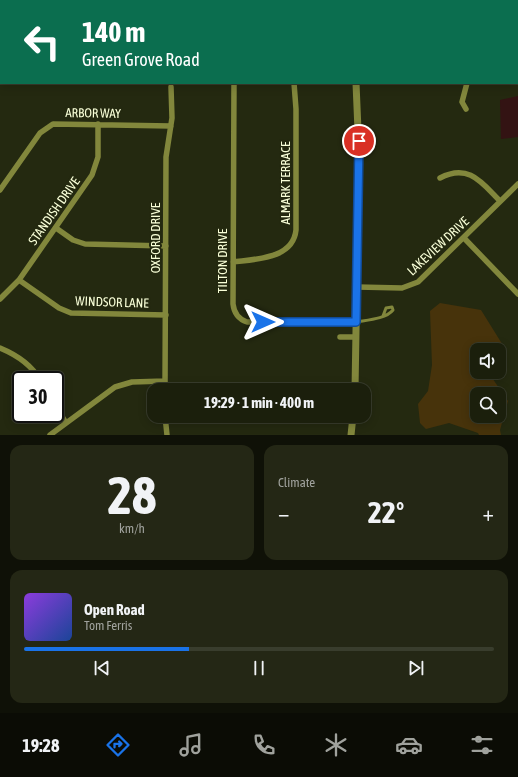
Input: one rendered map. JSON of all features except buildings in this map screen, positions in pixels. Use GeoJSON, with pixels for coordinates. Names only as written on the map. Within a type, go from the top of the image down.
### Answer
{"type":"FeatureCollection","features":[{"type":"Feature","properties":{"kind":"street","name":"TILTON DRIVE"},"geometry":{"type":"LineString","coordinates":[[234,84],[233,309],[237,316],[243,321],[356,322]]}},
{"type":"Feature","properties":{"kind":"street","name":"ALMARK TERRACE"},"geometry":{"type":"LineString","coordinates":[[233,262],[279,253],[287,249],[294,240],[296,230],[296,139],[294,84]]}},
{"type":"Feature","properties":{"kind":"street"},"geometry":{"type":"LineString","coordinates":[[355,383],[359,154],[356,84]]}},
{"type":"Feature","properties":{"kind":"street"},"geometry":{"type":"LineString","coordinates":[[466,109],[462,102],[468,84]]}},
{"type":"Feature","properties":{"kind":"street","name":"OXFORD DRIVE"},"geometry":{"type":"LineString","coordinates":[[165,381],[167,144],[171,126],[171,87]]}},
{"type":"Feature","properties":{"kind":"street","name":"ARBOR WAY"},"geometry":{"type":"LineString","coordinates":[[0,190],[2,182],[40,133],[48,126],[59,123],[171,126]]}},
{"type":"Feature","properties":{"kind":"street","name":"STANDISH DRIVE"},"geometry":{"type":"LineString","coordinates":[[0,299],[19,280],[56,228],[94,170],[98,153],[98,124]]}},
{"type":"Feature","properties":{"kind":"street"},"geometry":{"type":"LineString","coordinates":[[440,178],[454,172],[470,175],[479,180],[500,201]]}},
{"type":"Feature","properties":{"kind":"street","name":"LAKEVIEW DRIVE"},"geometry":{"type":"LineString","coordinates":[[357,287],[398,288],[414,285],[422,279],[518,184]]}},
{"type":"Feature","properties":{"kind":"street"},"geometry":{"type":"LineString","coordinates":[[56,228],[72,240],[85,244],[166,246]]}},
{"type":"Feature","properties":{"kind":"street"},"geometry":{"type":"LineString","coordinates":[[464,238],[516,286],[518,294]]}},
{"type":"Feature","properties":{"kind":"street","name":"WINDSOR LANE"},"geometry":{"type":"LineString","coordinates":[[19,280],[59,308],[71,313],[166,315]]}},
{"type":"Feature","properties":{"kind":"street"},"geometry":{"type":"LineString","coordinates":[[340,337],[356,337]]}},
{"type":"Feature","properties":{"kind":"street"},"geometry":{"type":"LineString","coordinates":[[0,348],[12,353],[26,363],[33,371]]}},
{"type":"Feature","properties":{"kind":"street"},"geometry":{"type":"LineString","coordinates":[[50,435],[115,387],[132,382],[165,381]]}},
{"type":"Feature","properties":{"kind":"street"},"geometry":{"type":"LineString","coordinates":[[165,423],[166,435]]}},
{"type":"Feature","properties":{"kind":"street"},"geometry":{"type":"LineString","coordinates":[[352,435],[353,423]]}},
{"type":"Feature","properties":{"kind":"lane"},"geometry":{"type":"LineString","coordinates":[[356,322],[382,316]]}},
{"type":"Feature","properties":{"kind":"shaded area"},"geometry":{"type":"Polygon","coordinates":[[[518,96],[518,137],[501,139],[500,100],[518,96]]]}},
{"type":"Feature","properties":{"kind":"shaded area"},"geometry":{"type":"Polygon","coordinates":[[[440,303],[481,310],[502,343],[470,343],[470,379],[493,379],[498,387],[470,387],[470,423],[502,423],[500,430],[501,435],[479,435],[478,433],[449,423],[426,429],[420,423],[418,404],[428,391],[432,365],[430,311],[440,303]]]}},
{"type":"Feature","properties":{"kind":"shaded area"},"geometry":{"type":"Polygon","coordinates":[[[506,398],[508,401],[506,408],[506,398]]]}},
{"type":"Feature","properties":{"kind":"route"},"geometry":{"type":"LineString","coordinates":[[263,322],[356,322],[359,141]]}}]}
